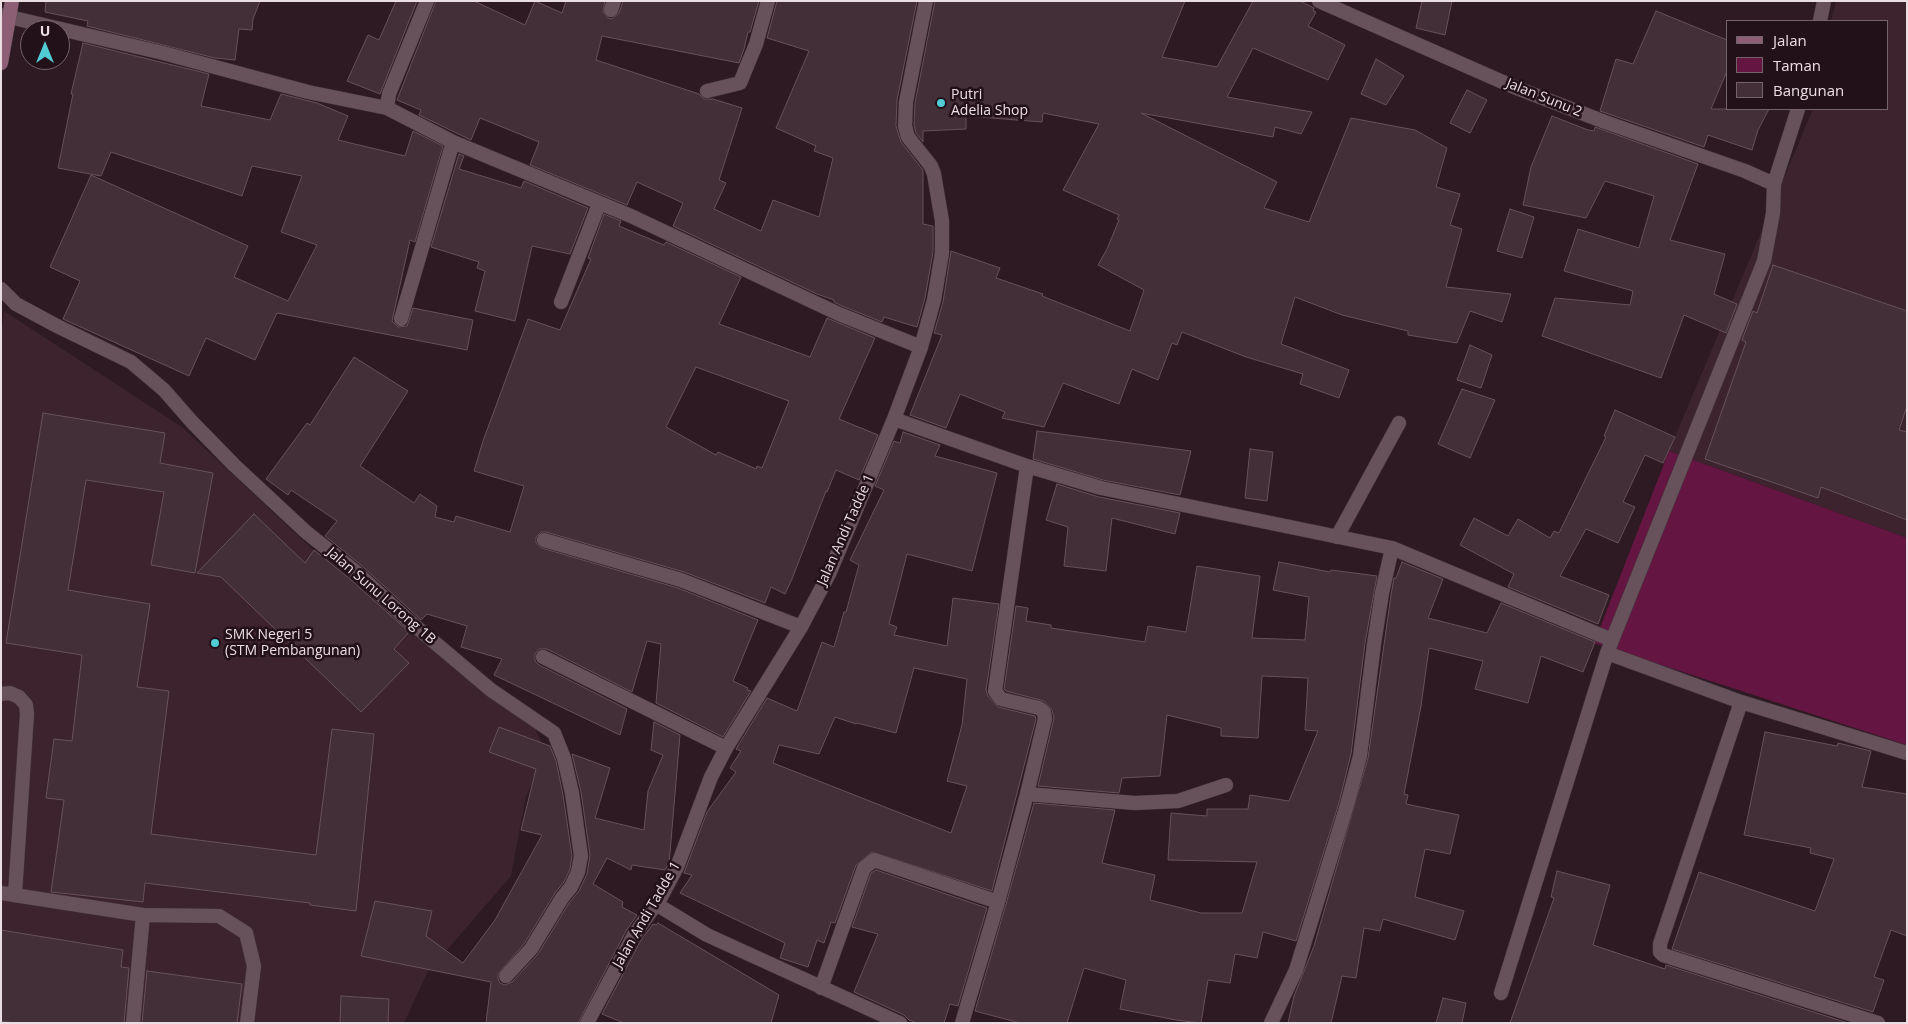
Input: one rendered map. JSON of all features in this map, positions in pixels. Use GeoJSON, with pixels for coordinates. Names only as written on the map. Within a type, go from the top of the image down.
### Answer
{"type":"FeatureCollection","features":[{"type":"Feature","properties":{"kind":"main road"},"geometry":{"type":"LineString","coordinates":[[1,63],[5,15],[12,1]]}},
{"type":"Feature","properties":{"kind":"street"},"geometry":{"type":"LineString","coordinates":[[387,108],[389,94],[428,1]]}},
{"type":"Feature","properties":{"kind":"street"},"geometry":{"type":"LineString","coordinates":[[707,90],[740,83],[756,44],[768,1]]}},
{"type":"Feature","properties":{"kind":"street","name":"Jalan Andi Tadde 1"},"geometry":{"type":"LineString","coordinates":[[587,1023],[634,935],[656,904],[677,867],[711,777],[726,748],[801,626],[829,574],[894,420],[921,347],[934,300],[942,253],[942,221],[934,174],[931,166],[908,137],[905,126],[906,102],[926,1]]}},
{"type":"Feature","properties":{"kind":"street","name":"Jalan Sunu 2"},"geometry":{"type":"LineString","coordinates":[[1319,1],[1514,87],[1605,122],[1745,171],[1774,184]]}},
{"type":"Feature","properties":{"kind":"street"},"geometry":{"type":"LineString","coordinates":[[1820,20],[1824,1]]}},
{"type":"Feature","properties":{"kind":"street"},"geometry":{"type":"LineString","coordinates":[[5,15],[172,55],[308,92],[387,108],[453,142],[631,216],[839,314],[921,347]]}},
{"type":"Feature","properties":{"kind":"street"},"geometry":{"type":"LineString","coordinates":[[1502,993],[1612,640],[1764,261],[1773,213],[1774,184],[1798,110]]}},
{"type":"Feature","properties":{"kind":"street"},"geometry":{"type":"LineString","coordinates":[[401,319],[453,142]]}},
{"type":"Feature","properties":{"kind":"street"},"geometry":{"type":"LineString","coordinates":[[561,302],[599,204]]}},
{"type":"Feature","properties":{"kind":"street","name":"Jalan Sunu Lorong 1B"},"geometry":{"type":"LineString","coordinates":[[1,289],[16,304],[131,362],[164,390],[192,422],[306,532],[492,690],[554,733],[564,758],[572,793],[581,856],[578,872],[572,887],[562,898],[531,949],[506,976]]}},
{"type":"Feature","properties":{"kind":"street"},"geometry":{"type":"LineString","coordinates":[[894,420],[1027,466],[1102,488],[1392,548],[1612,640]]}},
{"type":"Feature","properties":{"kind":"street"},"geometry":{"type":"LineString","coordinates":[[1337,537],[1399,423]]}},
{"type":"Feature","properties":{"kind":"street"},"geometry":{"type":"LineString","coordinates":[[962,1023],[998,902],[1027,794],[1044,718],[1044,712],[1039,708],[1001,700],[995,691],[1027,466]]}},
{"type":"Feature","properties":{"kind":"street"},"geometry":{"type":"LineString","coordinates":[[544,540],[681,580],[801,626]]}},
{"type":"Feature","properties":{"kind":"street"},"geometry":{"type":"LineString","coordinates":[[1271,1023],[1296,970],[1347,805],[1360,756],[1375,636],[1392,548]]}},
{"type":"Feature","properties":{"kind":"street"},"geometry":{"type":"LineString","coordinates":[[1607,654],[1742,702],[1907,752]]}},
{"type":"Feature","properties":{"kind":"street"},"geometry":{"type":"LineString","coordinates":[[544,657],[726,748]]}},
{"type":"Feature","properties":{"kind":"street"},"geometry":{"type":"LineString","coordinates":[[1,694],[10,693],[19,697],[26,705],[27,714],[8,893],[143,915],[219,916],[246,933],[254,966],[247,1023]]}},
{"type":"Feature","properties":{"kind":"street"},"geometry":{"type":"LineString","coordinates":[[1742,702],[1660,944],[1660,952],[1663,956],[1878,1023]]}},
{"type":"Feature","properties":{"kind":"street"},"geometry":{"type":"LineString","coordinates":[[1027,794],[1135,803],[1178,801],[1226,785]]}},
{"type":"Feature","properties":{"kind":"street"},"geometry":{"type":"LineString","coordinates":[[821,988],[864,868],[874,860],[998,902]]}},
{"type":"Feature","properties":{"kind":"street"},"geometry":{"type":"LineString","coordinates":[[656,904],[707,935],[900,1023]]}},
{"type":"Feature","properties":{"kind":"street"},"geometry":{"type":"LineString","coordinates":[[133,1023],[143,915]]}},
{"type":"Feature","properties":{"kind":"shaded area"},"geometry":{"type":"Polygon","coordinates":[[[1836,1],[1907,1],[1907,538],[1669,451],[1813,110],[1888,110],[1888,20],[1831,20],[1836,1]]]}},
{"type":"Feature","properties":{"kind":"shaded area","name":"SMK Negeri 5 (STM Pembangunan)"},"geometry":{"type":"Polygon","coordinates":[[[4,311],[182,427],[326,562],[533,724],[546,753],[526,796],[511,876],[427,973],[404,1023],[1,1023],[1,335],[4,311]]]}},
{"type":"Feature","properties":{"kind":"green space"},"geometry":{"type":"Polygon","coordinates":[[[1669,451],[1907,538],[1907,745],[1594,643],[1669,451]]]}},
{"type":"Feature","properties":{"kind":"building"},"geometry":{"type":"Polygon","coordinates":[[[46,1],[260,1],[253,19],[252,30],[239,29],[235,60],[215,58],[87,26],[88,21],[45,12],[46,1]]]}},
{"type":"Feature","properties":{"kind":"building"},"geometry":{"type":"Polygon","coordinates":[[[396,1],[417,1],[380,94],[347,81],[368,35],[379,40],[396,1]]]}},
{"type":"Feature","properties":{"kind":"building"},"geometry":{"type":"Polygon","coordinates":[[[436,1],[474,1],[525,25],[535,1],[562,13],[566,1],[605,1],[603,12],[608,18],[612,19],[619,13],[623,1],[759,1],[739,63],[602,36],[596,60],[699,94],[704,99],[713,99],[742,108],[719,180],[726,183],[714,209],[761,231],[773,200],[819,217],[833,158],[814,151],[816,146],[776,128],[809,51],[767,38],[777,1],[917,1],[897,100],[896,126],[901,142],[923,170],[923,224],[933,226],[933,252],[925,298],[917,327],[884,317],[882,322],[842,306],[834,302],[834,300],[817,294],[673,226],[683,203],[637,182],[627,205],[530,165],[539,142],[480,118],[471,140],[419,115],[421,110],[397,100],[436,1]]]}},
{"type":"Feature","properties":{"kind":"building"},"geometry":{"type":"Polygon","coordinates":[[[935,1],[1185,1],[1162,57],[1217,67],[1253,1],[1300,1],[1314,8],[1313,11],[1316,12],[1308,26],[1345,45],[1328,80],[1253,48],[1227,97],[1312,112],[1301,134],[1275,127],[1273,137],[1141,113],[1277,182],[1264,208],[1309,222],[1351,118],[1415,130],[1447,148],[1436,187],[1460,194],[1450,225],[1462,229],[1446,287],[1511,294],[1502,322],[1470,311],[1457,343],[1408,335],[1408,331],[1342,315],[1295,297],[1281,344],[1349,370],[1339,398],[1300,384],[1303,374],[1246,357],[1182,332],[1177,345],[1172,343],[1158,380],[1132,369],[1119,404],[1063,383],[1044,427],[1002,418],[1005,412],[960,394],[946,428],[910,415],[942,335],[934,333],[943,302],[951,251],[1000,268],[996,278],[1043,294],[1042,296],[1130,331],[1144,290],[1098,265],[1107,249],[1119,220],[1117,219],[1119,215],[1063,190],[1099,124],[1043,113],[1042,122],[966,116],[966,129],[923,131],[923,142],[916,133],[914,125],[915,103],[935,1]]]}},
{"type":"Feature","properties":{"kind":"building"},"geometry":{"type":"Polygon","coordinates":[[[1422,1],[1452,1],[1445,35],[1416,28],[1422,1]]]}},
{"type":"Feature","properties":{"kind":"building"},"geometry":{"type":"Polygon","coordinates":[[[1656,11],[1726,40],[1726,73],[1711,109],[1768,110],[1758,130],[1752,150],[1708,135],[1704,147],[1600,111],[1616,59],[1633,64],[1656,11]]]}},
{"type":"Feature","properties":{"kind":"building"},"geometry":{"type":"Polygon","coordinates":[[[83,43],[209,74],[201,106],[270,120],[281,94],[317,103],[348,116],[338,140],[405,156],[413,131],[443,146],[415,242],[410,240],[392,321],[398,327],[407,326],[413,308],[473,320],[467,350],[277,313],[255,360],[206,338],[189,376],[63,319],[80,281],[50,267],[91,175],[248,246],[234,277],[288,301],[317,245],[281,232],[302,176],[252,166],[242,196],[111,152],[101,176],[58,168],[73,94],[71,94],[83,43]]]}},
{"type":"Feature","properties":{"kind":"building"},"geometry":{"type":"Polygon","coordinates":[[[1376,59],[1404,76],[1386,105],[1361,94],[1376,59]]]}},
{"type":"Feature","properties":{"kind":"building"},"geometry":{"type":"Polygon","coordinates":[[[1467,90],[1487,100],[1470,133],[1450,123],[1467,90]]]}},
{"type":"Feature","properties":{"kind":"building"},"geometry":{"type":"Polygon","coordinates":[[[1552,116],[1588,130],[1594,131],[1595,127],[1698,164],[1670,240],[1725,254],[1714,294],[1737,304],[1726,333],[1684,315],[1661,378],[1542,336],[1555,298],[1630,305],[1633,291],[1564,271],[1578,229],[1639,248],[1654,196],[1605,181],[1586,218],[1523,205],[1531,167],[1552,116]]]}},
{"type":"Feature","properties":{"kind":"building"},"geometry":{"type":"Polygon","coordinates":[[[459,154],[464,156],[459,169],[521,188],[524,181],[588,208],[570,254],[532,246],[515,321],[475,311],[485,271],[477,268],[479,262],[431,247],[459,154]]]}},
{"type":"Feature","properties":{"kind":"building"},"geometry":{"type":"Polygon","coordinates":[[[1510,209],[1534,217],[1522,258],[1497,251],[1510,209]]]}},
{"type":"Feature","properties":{"kind":"building"},"geometry":{"type":"Polygon","coordinates":[[[604,214],[621,221],[619,226],[664,245],[666,242],[741,277],[719,324],[810,357],[827,318],[875,338],[839,419],[878,435],[859,480],[836,470],[785,594],[771,587],[765,603],[684,572],[546,532],[541,532],[536,537],[536,543],[542,548],[678,588],[758,620],[733,681],[751,691],[723,737],[656,703],[661,644],[647,641],[632,692],[547,649],[539,649],[535,654],[535,661],[539,665],[627,709],[620,735],[494,675],[502,659],[461,647],[467,626],[427,614],[421,620],[361,565],[325,536],[337,521],[291,490],[288,495],[266,479],[307,423],[310,425],[354,357],[408,391],[360,466],[414,503],[420,494],[437,506],[435,517],[454,522],[456,516],[510,532],[524,486],[474,471],[483,441],[528,319],[560,330],[591,259],[588,258],[604,214]],[[696,367],[666,427],[716,455],[718,452],[756,469],[757,466],[762,468],[789,401],[696,367]]]}},
{"type":"Feature","properties":{"kind":"building"},"geometry":{"type":"Polygon","coordinates":[[[1773,265],[1907,311],[1907,406],[1899,430],[1907,432],[1907,520],[1821,487],[1818,498],[1705,459],[1746,342],[1742,340],[1753,311],[1757,313],[1773,265]]]}},
{"type":"Feature","properties":{"kind":"building"},"geometry":{"type":"Polygon","coordinates":[[[1470,345],[1492,355],[1481,388],[1457,380],[1470,345]]]}},
{"type":"Feature","properties":{"kind":"building"},"geometry":{"type":"Polygon","coordinates":[[[1462,389],[1495,400],[1470,458],[1438,444],[1462,389]]]}},
{"type":"Feature","properties":{"kind":"building"},"geometry":{"type":"Polygon","coordinates":[[[1615,410],[1675,437],[1663,463],[1645,455],[1623,502],[1635,507],[1618,543],[1586,529],[1560,576],[1609,595],[1598,624],[1508,587],[1514,574],[1460,545],[1474,518],[1508,536],[1518,519],[1550,538],[1554,531],[1559,533],[1606,437],[1604,436],[1615,410]]]}},
{"type":"Feature","properties":{"kind":"building"},"geometry":{"type":"Polygon","coordinates":[[[43,413],[165,433],[160,463],[213,473],[195,573],[151,565],[164,492],[86,480],[68,590],[150,604],[137,687],[169,691],[151,834],[316,855],[332,729],[374,734],[356,911],[310,905],[310,903],[145,883],[143,902],[51,892],[64,800],[46,798],[54,739],[72,741],[82,655],[6,643],[43,413]]]}},
{"type":"Feature","properties":{"kind":"building"},"geometry":{"type":"Polygon","coordinates":[[[1037,431],[1191,451],[1180,495],[1103,480],[1033,459],[1037,431]]]}},
{"type":"Feature","properties":{"kind":"building"},"geometry":{"type":"Polygon","coordinates":[[[903,432],[940,445],[935,456],[997,473],[972,571],[907,554],[889,624],[897,627],[894,635],[947,646],[953,598],[999,604],[986,690],[988,696],[998,707],[1035,716],[1036,719],[992,891],[872,852],[856,865],[835,923],[831,922],[824,943],[817,940],[808,967],[780,958],[785,943],[680,893],[692,875],[684,873],[707,812],[736,772],[730,768],[741,751],[736,749],[767,698],[797,711],[822,642],[834,647],[859,565],[850,560],[884,490],[875,486],[894,441],[900,443],[903,432]],[[914,668],[896,733],[835,717],[819,754],[779,745],[773,763],[951,833],[967,786],[947,781],[962,725],[967,679],[914,668]]]}},
{"type":"Feature","properties":{"kind":"building"},"geometry":{"type":"Polygon","coordinates":[[[1250,449],[1273,452],[1267,501],[1245,498],[1250,449]]]}},
{"type":"Feature","properties":{"kind":"building"},"geometry":{"type":"Polygon","coordinates":[[[1057,484],[1099,497],[1180,513],[1175,534],[1112,518],[1106,571],[1064,566],[1068,527],[1046,520],[1057,484]]]}},
{"type":"Feature","properties":{"kind":"building"},"geometry":{"type":"Polygon","coordinates":[[[254,514],[305,563],[314,550],[349,578],[409,632],[394,649],[409,663],[361,712],[221,577],[197,573],[254,514]]]}},
{"type":"Feature","properties":{"kind":"building"},"geometry":{"type":"Polygon","coordinates":[[[1279,562],[1330,572],[1331,570],[1377,576],[1365,643],[1351,754],[1339,803],[1296,941],[1263,932],[1257,958],[1235,954],[1230,983],[1208,980],[1201,1023],[1120,1009],[1126,980],[1084,968],[1067,1023],[1020,1023],[975,1011],[1034,803],[1115,810],[1102,863],[1155,875],[1150,900],[1201,913],[1242,913],[1257,862],[1168,860],[1171,813],[1207,816],[1207,809],[1248,809],[1250,795],[1289,801],[1318,731],[1305,730],[1308,678],[1262,676],[1258,738],[1221,736],[1221,728],[1167,715],[1160,776],[1122,778],[1119,793],[1038,786],[1054,718],[1052,710],[1044,701],[1004,689],[1016,606],[1028,608],[1026,621],[1051,625],[1051,628],[1145,642],[1148,626],[1186,632],[1197,566],[1260,576],[1252,638],[1305,640],[1309,597],[1273,590],[1279,562]]]}},
{"type":"Feature","properties":{"kind":"building"},"geometry":{"type":"Polygon","coordinates":[[[1402,562],[1443,579],[1428,618],[1487,633],[1501,603],[1595,642],[1583,672],[1541,656],[1528,703],[1475,689],[1483,661],[1429,648],[1421,706],[1404,794],[1408,795],[1406,804],[1459,815],[1450,854],[1425,849],[1415,897],[1464,911],[1455,940],[1383,919],[1380,931],[1364,928],[1356,978],[1342,976],[1331,1023],[1288,1023],[1294,996],[1314,946],[1368,758],[1391,595],[1394,578],[1396,578],[1402,562]]]}},
{"type":"Feature","properties":{"kind":"building"},"geometry":{"type":"Polygon","coordinates":[[[654,722],[680,735],[669,864],[665,870],[632,865],[631,870],[607,858],[593,884],[623,902],[622,907],[637,915],[626,931],[578,1023],[486,1023],[491,982],[361,956],[375,901],[432,911],[426,936],[463,963],[495,920],[542,835],[521,830],[536,769],[489,752],[499,727],[550,746],[556,761],[563,795],[572,856],[570,869],[564,882],[555,893],[524,944],[498,974],[500,983],[505,985],[512,982],[538,954],[569,903],[579,891],[587,874],[590,855],[581,792],[572,754],[610,768],[595,818],[644,830],[648,791],[663,755],[651,750],[654,722]]]}},
{"type":"Feature","properties":{"kind":"building"},"geometry":{"type":"Polygon","coordinates":[[[1765,732],[1837,746],[1838,743],[1871,751],[1862,787],[1907,794],[1907,936],[1891,930],[1874,977],[1884,980],[1873,1012],[1672,949],[1699,872],[1815,911],[1834,859],[1810,853],[1811,848],[1744,835],[1765,732]]]}},
{"type":"Feature","properties":{"kind":"building"},"geometry":{"type":"Polygon","coordinates":[[[876,870],[987,908],[958,1006],[950,1004],[944,1023],[917,1023],[854,992],[878,934],[852,927],[871,873],[876,870]]]}},
{"type":"Feature","properties":{"kind":"building"},"geometry":{"type":"Polygon","coordinates":[[[1557,871],[1610,885],[1593,945],[1665,969],[1666,965],[1848,1023],[1510,1023],[1554,898],[1551,897],[1557,871]]]}},
{"type":"Feature","properties":{"kind":"building"},"geometry":{"type":"Polygon","coordinates":[[[658,923],[779,995],[771,1023],[624,1023],[602,1014],[641,940],[653,924],[656,925],[658,923]]]}},
{"type":"Feature","properties":{"kind":"building"},"geometry":{"type":"Polygon","coordinates":[[[1,930],[123,950],[121,967],[129,968],[124,1023],[14,1023],[1,1021],[1,930]]]}},
{"type":"Feature","properties":{"kind":"building"},"geometry":{"type":"Polygon","coordinates":[[[147,971],[242,984],[237,1023],[142,1023],[147,971]]]}},
{"type":"Feature","properties":{"kind":"building"},"geometry":{"type":"Polygon","coordinates":[[[341,996],[389,999],[388,1023],[340,1023],[341,996]]]}},
{"type":"Feature","properties":{"kind":"building"},"geometry":{"type":"Polygon","coordinates":[[[1443,998],[1466,1003],[1462,1023],[1436,1023],[1443,998]]]}},
{"type":"Feature","properties":{"kind":"place","name":"Putri Adelia Shop"},"geometry":{"type":"Point","coordinates":[941,103]}},
{"type":"Feature","properties":{"kind":"place","name":"SMK Negeri 5 (STM Pembangunan)"},"geometry":{"type":"Point","coordinates":[215,643]}}]}
